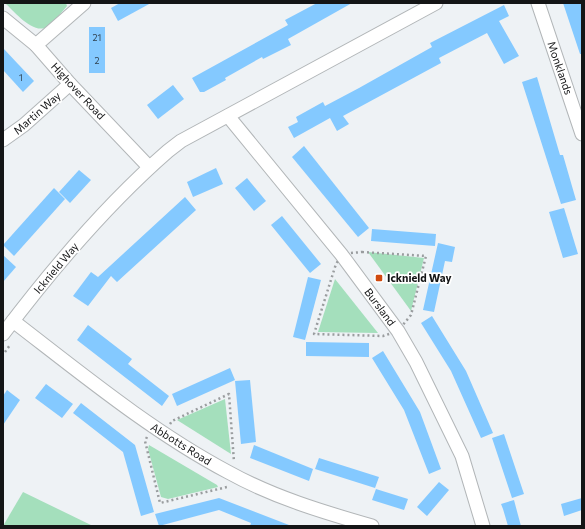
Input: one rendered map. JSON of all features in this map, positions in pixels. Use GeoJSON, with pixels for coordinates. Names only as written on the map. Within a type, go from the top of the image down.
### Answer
{"type":"FeatureCollection","features":[{"type":"Feature","properties":{"kind":"street"},"geometry":{"type":"LineString","coordinates":[[36,45],[84,3]]}},
{"type":"Feature","properties":{"kind":"street","name":"Icknield Way"},"geometry":{"type":"LineString","coordinates":[[3,334],[71,250],[149,167],[181,141],[436,3]]}},
{"type":"Feature","properties":{"kind":"street","name":"Monklands"},"geometry":{"type":"LineString","coordinates":[[538,3],[582,134]]}},
{"type":"Feature","properties":{"kind":"street","name":"Highover Road"},"geometry":{"type":"LineString","coordinates":[[3,18],[36,45],[70,84],[149,167]]}},
{"type":"Feature","properties":{"kind":"street","name":"Martin Way"},"geometry":{"type":"LineString","coordinates":[[3,140],[24,125],[70,84]]}},
{"type":"Feature","properties":{"kind":"street","name":"Bursland"},"geometry":{"type":"LineString","coordinates":[[228,116],[341,254],[398,331],[416,362],[462,456],[483,526]]}},
{"type":"Feature","properties":{"kind":"street","name":"Abbotts Road"},"geometry":{"type":"LineString","coordinates":[[13,321],[165,434],[228,473],[302,506],[372,526]]}},
{"type":"Feature","properties":{"kind":"path"},"geometry":{"type":"LineString","coordinates":[[362,252],[426,256],[411,315],[398,331],[383,336],[314,334],[335,267],[341,254],[362,252]]}},
{"type":"Feature","properties":{"kind":"path"},"geometry":{"type":"LineString","coordinates":[[165,434],[172,420],[229,394],[235,461],[228,473]]}},
{"type":"Feature","properties":{"kind":"path"},"geometry":{"type":"LineString","coordinates":[[154,426],[145,441],[160,504],[227,487]]}},
{"type":"Feature","properties":{"kind":"green space"},"geometry":{"type":"Polygon","coordinates":[[[5,3],[66,3],[67,6],[50,25],[42,29],[36,28],[24,21],[5,3]]]}},
{"type":"Feature","properties":{"kind":"green space"},"geometry":{"type":"Polygon","coordinates":[[[368,252],[424,258],[411,311],[368,252]]]}},
{"type":"Feature","properties":{"kind":"green space"},"geometry":{"type":"Polygon","coordinates":[[[335,279],[378,333],[318,332],[335,279]]]}},
{"type":"Feature","properties":{"kind":"green space"},"geometry":{"type":"Polygon","coordinates":[[[225,399],[231,454],[177,420],[225,399]]]}},
{"type":"Feature","properties":{"kind":"green space"},"geometry":{"type":"Polygon","coordinates":[[[149,445],[218,487],[168,499],[161,497],[148,449],[149,445]]]}},
{"type":"Feature","properties":{"kind":"green space"},"geometry":{"type":"Polygon","coordinates":[[[23,492],[93,526],[3,526],[23,492]]]}},
{"type":"Feature","properties":{"kind":"building"},"geometry":{"type":"Polygon","coordinates":[[[120,3],[151,3],[118,21],[111,8],[120,3]]]}},
{"type":"Feature","properties":{"kind":"building"},"geometry":{"type":"Polygon","coordinates":[[[317,3],[352,3],[288,39],[291,45],[263,59],[262,57],[225,78],[226,80],[204,92],[200,92],[192,78],[288,25],[285,20],[317,3]]]}},
{"type":"Feature","properties":{"kind":"building"},"geometry":{"type":"Polygon","coordinates":[[[563,3],[582,3],[582,54],[580,54],[563,3]]]}},
{"type":"Feature","properties":{"kind":"building"},"geometry":{"type":"Polygon","coordinates":[[[504,5],[509,16],[499,21],[519,56],[504,64],[487,33],[439,58],[441,63],[343,116],[349,124],[337,131],[330,118],[294,138],[288,127],[298,122],[296,117],[323,102],[325,106],[359,88],[432,47],[430,43],[504,5]]]}},
{"type":"Feature","properties":{"kind":"building"},"geometry":{"type":"Polygon","coordinates":[[[89,27],[105,27],[105,73],[89,73],[89,27]]]}},
{"type":"Feature","properties":{"kind":"building"},"geometry":{"type":"Polygon","coordinates":[[[3,48],[34,81],[23,92],[3,70],[3,48]]]}},
{"type":"Feature","properties":{"kind":"building"},"geometry":{"type":"Polygon","coordinates":[[[537,77],[560,155],[563,155],[576,200],[561,204],[522,82],[537,77]]]}},
{"type":"Feature","properties":{"kind":"building"},"geometry":{"type":"Polygon","coordinates":[[[173,85],[184,99],[158,119],[147,105],[173,85]]]}},
{"type":"Feature","properties":{"kind":"building"},"geometry":{"type":"Polygon","coordinates":[[[304,146],[369,228],[358,237],[292,157],[304,146]]]}},
{"type":"Feature","properties":{"kind":"building"},"geometry":{"type":"Polygon","coordinates":[[[216,168],[223,184],[193,197],[187,182],[216,168]]]}},
{"type":"Feature","properties":{"kind":"building"},"geometry":{"type":"Polygon","coordinates":[[[79,170],[91,180],[70,203],[59,192],[79,170]]]}},
{"type":"Feature","properties":{"kind":"building"},"geometry":{"type":"Polygon","coordinates":[[[247,178],[266,201],[254,211],[235,188],[247,178]]]}},
{"type":"Feature","properties":{"kind":"building"},"geometry":{"type":"Polygon","coordinates":[[[54,188],[65,199],[14,256],[3,245],[54,188]]]}},
{"type":"Feature","properties":{"kind":"building"},"geometry":{"type":"Polygon","coordinates":[[[185,197],[196,210],[117,282],[111,276],[88,306],[73,296],[91,272],[98,277],[185,197]]]}},
{"type":"Feature","properties":{"kind":"building"},"geometry":{"type":"Polygon","coordinates":[[[564,208],[578,254],[563,258],[549,212],[564,208]]]}},
{"type":"Feature","properties":{"kind":"building"},"geometry":{"type":"Polygon","coordinates":[[[282,216],[321,264],[310,273],[271,225],[282,216]]]}},
{"type":"Feature","properties":{"kind":"building"},"geometry":{"type":"Polygon","coordinates":[[[372,229],[436,234],[435,246],[371,241],[372,229]]]}},
{"type":"Feature","properties":{"kind":"building"},"geometry":{"type":"Polygon","coordinates":[[[438,243],[455,247],[452,262],[445,261],[434,312],[423,310],[438,243]]]}},
{"type":"Feature","properties":{"kind":"building"},"geometry":{"type":"Polygon","coordinates":[[[3,255],[16,267],[3,282],[3,255]]]}},
{"type":"Feature","properties":{"kind":"building"},"geometry":{"type":"Polygon","coordinates":[[[308,277],[321,280],[305,340],[293,337],[308,277]]]}},
{"type":"Feature","properties":{"kind":"building"},"geometry":{"type":"Polygon","coordinates":[[[432,316],[466,371],[493,433],[481,438],[451,371],[421,323],[432,316]]]}},
{"type":"Feature","properties":{"kind":"building"},"geometry":{"type":"Polygon","coordinates":[[[88,325],[132,359],[128,364],[169,396],[162,406],[77,340],[88,325]]]}},
{"type":"Feature","properties":{"kind":"building"},"geometry":{"type":"Polygon","coordinates":[[[306,342],[369,343],[369,357],[306,356],[306,342]]]}},
{"type":"Feature","properties":{"kind":"building"},"geometry":{"type":"Polygon","coordinates":[[[383,351],[420,412],[441,469],[429,474],[404,410],[372,358],[383,351]]]}},
{"type":"Feature","properties":{"kind":"building"},"geometry":{"type":"Polygon","coordinates":[[[230,368],[235,380],[177,406],[172,394],[230,368]]]}},
{"type":"Feature","properties":{"kind":"building"},"geometry":{"type":"Polygon","coordinates":[[[250,380],[256,442],[241,444],[235,381],[250,380]]]}},
{"type":"Feature","properties":{"kind":"building"},"geometry":{"type":"Polygon","coordinates":[[[46,384],[73,404],[62,418],[35,398],[46,384]]]}},
{"type":"Feature","properties":{"kind":"building"},"geometry":{"type":"Polygon","coordinates":[[[7,390],[20,400],[3,425],[3,396],[7,390]]]}},
{"type":"Feature","properties":{"kind":"building"},"geometry":{"type":"Polygon","coordinates":[[[81,403],[135,445],[154,512],[141,516],[123,452],[73,413],[81,403]]]}},
{"type":"Feature","properties":{"kind":"building"},"geometry":{"type":"Polygon","coordinates":[[[504,434],[524,494],[512,498],[492,438],[504,434]]]}},
{"type":"Feature","properties":{"kind":"building"},"geometry":{"type":"Polygon","coordinates":[[[254,445],[313,469],[309,481],[250,458],[254,445]]]}},
{"type":"Feature","properties":{"kind":"building"},"geometry":{"type":"Polygon","coordinates":[[[319,458],[379,477],[375,488],[315,469],[319,458]]]}},
{"type":"Feature","properties":{"kind":"building"},"geometry":{"type":"Polygon","coordinates":[[[439,482],[449,490],[427,516],[417,507],[439,482]]]}},
{"type":"Feature","properties":{"kind":"building"},"geometry":{"type":"Polygon","coordinates":[[[376,489],[408,499],[404,510],[372,500],[376,489]]]}},
{"type":"Feature","properties":{"kind":"building"},"geometry":{"type":"Polygon","coordinates":[[[219,498],[289,526],[250,526],[251,523],[219,510],[159,526],[155,514],[219,498]]]}},
{"type":"Feature","properties":{"kind":"building"},"geometry":{"type":"Polygon","coordinates":[[[582,498],[582,510],[564,516],[561,504],[582,498]]]}},
{"type":"Feature","properties":{"kind":"building"},"geometry":{"type":"Polygon","coordinates":[[[514,500],[521,526],[508,526],[501,504],[514,500]]]}},
{"type":"Feature","properties":{"kind":"place","name":"Icknield Way"},"geometry":{"type":"Point","coordinates":[379,278]}}]}
